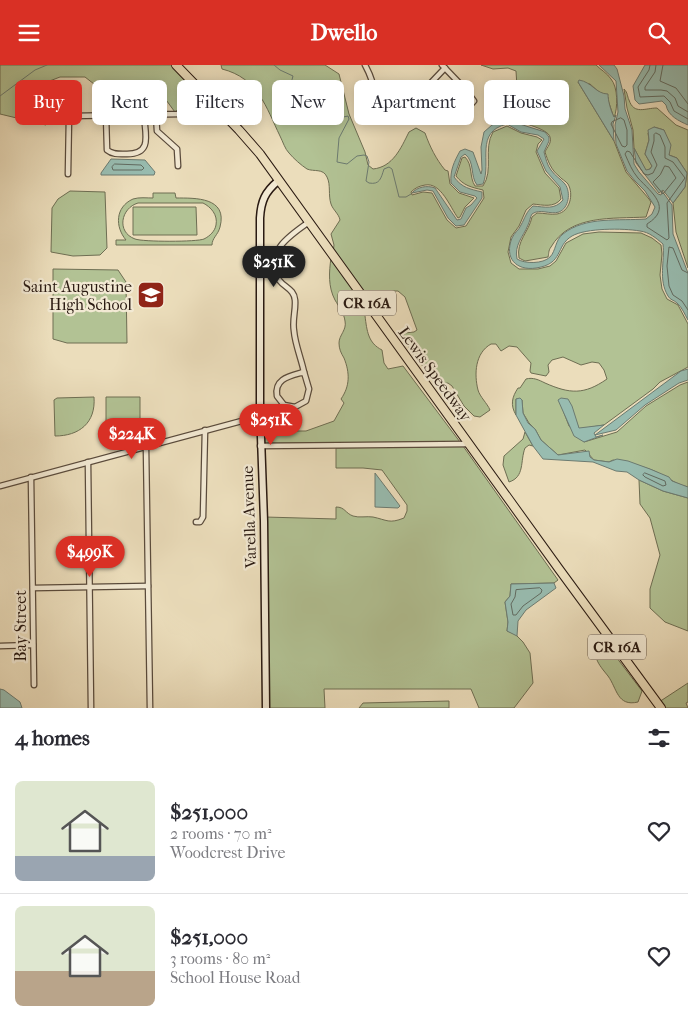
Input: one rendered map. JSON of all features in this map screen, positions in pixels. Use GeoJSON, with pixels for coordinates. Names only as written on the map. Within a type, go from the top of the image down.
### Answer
{"type":"FeatureCollection","features":[{"type":"Feature","properties":{"kind":"main road","name":"Lewis Speedway"},"geometry":{"type":"LineString","coordinates":[[179,66],[190,80]]}},
{"type":"Feature","properties":{"kind":"main road","name":"Lewis Speedway"},"geometry":{"type":"LineString","coordinates":[[233,125],[250,141],[661,708]]}},
{"type":"Feature","properties":{"kind":"street"},"geometry":{"type":"LineString","coordinates":[[365,65],[372,80]]}},
{"type":"Feature","properties":{"kind":"street"},"geometry":{"type":"LineString","coordinates":[[432,80],[443,67],[455,80]]}},
{"type":"Feature","properties":{"kind":"street"},"geometry":{"type":"LineString","coordinates":[[68,174],[69,117],[92,115]]}},
{"type":"Feature","properties":{"kind":"street"},"geometry":{"type":"LineString","coordinates":[[106,125],[107,150],[114,154],[135,154],[142,151],[145,146],[144,125]]}},
{"type":"Feature","properties":{"kind":"street"},"geometry":{"type":"LineString","coordinates":[[157,125],[157,131],[177,149],[178,166]]}},
{"type":"Feature","properties":{"kind":"street","name":"Varella Avenue"},"geometry":{"type":"LineString","coordinates":[[266,708],[264,521],[260,446],[260,210],[265,193],[278,181]]}},
{"type":"Feature","properties":{"kind":"street"},"geometry":{"type":"LineString","coordinates":[[304,372],[287,377],[278,385],[277,396],[284,405],[296,407],[306,401],[309,389],[294,333],[295,301],[293,293],[280,281],[274,264],[275,253],[282,243],[308,222]]}},
{"type":"Feature","properties":{"kind":"street"},"geometry":{"type":"LineString","coordinates":[[0,485],[260,416]]}},
{"type":"Feature","properties":{"kind":"street"},"geometry":{"type":"LineString","coordinates":[[196,522],[200,522],[204,517],[205,430]]}},
{"type":"Feature","properties":{"kind":"street"},"geometry":{"type":"LineString","coordinates":[[260,446],[468,444]]}},
{"type":"Feature","properties":{"kind":"street"},"geometry":{"type":"LineString","coordinates":[[146,447],[150,708]]}},
{"type":"Feature","properties":{"kind":"street"},"geometry":{"type":"LineString","coordinates":[[88,462],[91,708]]}},
{"type":"Feature","properties":{"kind":"street","name":"Bay Street"},"geometry":{"type":"LineString","coordinates":[[31,477],[34,685]]}},
{"type":"Feature","properties":{"kind":"street"},"geometry":{"type":"LineString","coordinates":[[33,588],[148,587]]}},
{"type":"Feature","properties":{"kind":"street"},"geometry":{"type":"LineString","coordinates":[[0,646],[33,645]]}},
{"type":"Feature","properties":{"kind":"green space"},"geometry":{"type":"Polygon","coordinates":[[[0,65],[173,65],[186,80],[177,80],[177,115],[167,101],[167,80],[92,80],[92,82],[85,77],[60,77],[52,80],[15,80],[15,118],[0,114],[0,65]]]}},
{"type":"Feature","properties":{"kind":"green space"},"geometry":{"type":"Polygon","coordinates":[[[221,65],[325,65],[339,74],[340,80],[272,80],[272,119],[262,100],[262,80],[245,80],[234,73],[222,69],[221,65]]]}},
{"type":"Feature","properties":{"kind":"green space"},"geometry":{"type":"Polygon","coordinates":[[[481,65],[596,65],[606,73],[613,83],[616,92],[617,103],[614,118],[608,97],[590,84],[578,82],[614,141],[626,172],[651,202],[646,217],[593,220],[569,229],[559,236],[550,248],[548,257],[525,261],[519,258],[519,247],[532,217],[537,213],[561,213],[570,202],[570,188],[554,171],[547,159],[545,152],[550,143],[550,137],[544,131],[529,125],[569,125],[569,80],[517,80],[516,71],[508,68],[493,69],[481,65]]]}},
{"type":"Feature","properties":{"kind":"green space"},"geometry":{"type":"Polygon","coordinates":[[[624,89],[634,108],[640,110],[657,108],[676,125],[688,130],[688,268],[676,232],[673,203],[685,187],[687,173],[677,158],[669,155],[668,142],[664,130],[654,127],[648,133],[649,140],[645,154],[652,166],[646,171],[634,148],[633,130],[624,89]]]}},
{"type":"Feature","properties":{"kind":"green space"},"geometry":{"type":"Polygon","coordinates":[[[344,94],[349,114],[365,152],[368,165],[373,169],[386,165],[391,161],[396,156],[409,132],[416,128],[425,133],[436,157],[445,170],[448,171],[450,184],[459,193],[474,198],[458,218],[436,187],[425,185],[417,187],[411,192],[412,195],[423,192],[432,193],[447,220],[456,228],[466,226],[484,198],[483,190],[465,184],[456,176],[462,158],[465,157],[469,164],[475,186],[483,186],[488,173],[489,145],[493,132],[507,126],[542,140],[538,144],[536,152],[545,173],[559,188],[561,199],[552,205],[533,204],[526,210],[519,226],[511,237],[508,252],[511,263],[519,269],[538,269],[550,266],[556,261],[566,243],[583,234],[599,232],[641,233],[661,245],[660,275],[662,289],[667,299],[678,305],[688,324],[688,367],[660,382],[604,425],[579,429],[569,402],[561,405],[569,426],[584,442],[617,432],[646,406],[688,382],[688,487],[643,467],[613,460],[609,462],[594,460],[585,450],[558,455],[541,440],[529,423],[523,413],[522,400],[516,399],[516,415],[512,404],[513,398],[518,388],[526,379],[536,379],[554,387],[570,391],[584,390],[607,379],[599,363],[592,362],[581,365],[563,357],[552,360],[548,365],[549,372],[546,376],[531,373],[531,363],[517,347],[509,346],[501,351],[496,344],[491,344],[479,358],[476,371],[478,390],[490,410],[480,417],[474,416],[464,406],[452,386],[448,383],[438,384],[434,382],[408,346],[403,336],[405,333],[417,330],[405,297],[398,291],[390,291],[372,307],[333,253],[334,245],[331,234],[340,220],[331,204],[327,177],[321,171],[307,169],[300,164],[285,147],[275,125],[344,125],[344,94]]]}},
{"type":"Feature","properties":{"kind":"green space"},"geometry":{"type":"Polygon","coordinates":[[[70,191],[105,192],[107,248],[100,255],[73,256],[51,252],[52,208],[58,199],[70,191]]]}},
{"type":"Feature","properties":{"kind":"green space"},"geometry":{"type":"Polygon","coordinates":[[[153,193],[175,193],[176,198],[200,199],[215,205],[221,217],[220,227],[212,245],[116,245],[116,240],[126,240],[122,235],[119,223],[120,212],[123,207],[133,199],[153,198],[153,193]],[[138,203],[128,210],[123,220],[123,226],[129,236],[140,240],[181,241],[204,239],[213,231],[216,218],[209,207],[203,203],[138,203]]]}},
{"type":"Feature","properties":{"kind":"green space"},"geometry":{"type":"Polygon","coordinates":[[[133,207],[196,207],[197,235],[133,235],[133,207]]]}},
{"type":"Feature","properties":{"kind":"green space"},"geometry":{"type":"Polygon","coordinates":[[[331,258],[369,310],[365,316],[369,336],[374,344],[382,350],[384,363],[388,369],[403,366],[460,442],[262,443],[262,431],[306,431],[334,421],[344,403],[341,399],[346,389],[348,374],[339,343],[345,324],[344,315],[331,290],[331,258]]]}},
{"type":"Feature","properties":{"kind":"green space"},"geometry":{"type":"Polygon","coordinates":[[[53,269],[118,270],[126,282],[127,343],[67,343],[53,339],[53,269]]]}},
{"type":"Feature","properties":{"kind":"green space"},"geometry":{"type":"Polygon","coordinates":[[[94,397],[92,414],[84,426],[72,434],[55,436],[54,400],[57,398],[94,397]]]}},
{"type":"Feature","properties":{"kind":"green space"},"geometry":{"type":"Polygon","coordinates":[[[106,397],[140,397],[140,440],[106,441],[106,397]]]}},
{"type":"Feature","properties":{"kind":"green space"},"geometry":{"type":"Polygon","coordinates":[[[525,432],[533,446],[529,445],[525,448],[520,472],[514,480],[509,482],[503,465],[504,456],[523,439],[525,432]]]}},
{"type":"Feature","properties":{"kind":"green space"},"geometry":{"type":"Polygon","coordinates":[[[463,446],[558,580],[554,583],[511,584],[510,596],[505,602],[508,622],[507,631],[515,634],[530,653],[533,683],[514,708],[479,708],[471,689],[324,689],[325,708],[268,708],[265,517],[336,519],[336,507],[355,517],[373,517],[391,521],[399,520],[404,518],[407,505],[382,470],[336,468],[336,448],[463,446]]]}},
{"type":"Feature","properties":{"kind":"green space"},"geometry":{"type":"Polygon","coordinates":[[[639,480],[663,491],[688,498],[688,631],[665,622],[650,608],[650,589],[660,555],[650,518],[640,504],[639,480]]]}},
{"type":"Feature","properties":{"kind":"green space"},"geometry":{"type":"Polygon","coordinates":[[[607,645],[642,691],[638,702],[631,703],[622,699],[599,663],[596,655],[597,651],[607,645]]]}},
{"type":"Feature","properties":{"kind":"green space"},"geometry":{"type":"Polygon","coordinates":[[[688,683],[688,702],[686,703],[688,708],[663,708],[659,702],[688,683]]]}},
{"type":"Feature","properties":{"kind":"green space"},"geometry":{"type":"Polygon","coordinates":[[[449,701],[449,708],[359,708],[363,703],[449,701]]]}},
{"type":"Feature","properties":{"kind":"water"},"geometry":{"type":"Polygon","coordinates":[[[599,65],[614,65],[617,69],[624,96],[625,109],[632,130],[634,164],[658,194],[661,195],[662,191],[672,205],[673,234],[688,273],[688,320],[680,307],[669,297],[665,290],[663,283],[663,244],[646,233],[615,229],[578,233],[567,240],[551,263],[536,268],[518,265],[511,257],[510,245],[512,238],[533,206],[553,207],[563,200],[560,187],[546,171],[537,151],[544,139],[538,135],[521,132],[509,125],[523,125],[545,132],[549,137],[544,152],[548,164],[565,184],[568,191],[567,203],[559,212],[535,212],[532,214],[518,245],[517,259],[525,262],[534,262],[547,259],[552,255],[560,236],[582,224],[646,219],[652,214],[655,207],[645,191],[627,171],[616,144],[615,125],[618,112],[616,81],[599,65]]]}},
{"type":"Feature","properties":{"kind":"water"},"geometry":{"type":"Polygon","coordinates":[[[645,65],[688,65],[688,125],[671,115],[662,101],[639,104],[635,100],[633,86],[645,65]]]}},
{"type":"Feature","properties":{"kind":"water"},"geometry":{"type":"Polygon","coordinates":[[[579,80],[600,92],[608,94],[614,117],[616,115],[613,124],[614,141],[578,82],[579,80]]]}},
{"type":"Feature","properties":{"kind":"water"},"geometry":{"type":"Polygon","coordinates":[[[492,125],[504,125],[497,128],[487,141],[483,184],[477,185],[468,157],[465,154],[461,157],[454,177],[463,186],[482,192],[482,198],[464,225],[456,226],[448,218],[433,191],[427,190],[412,193],[422,187],[435,188],[457,220],[461,219],[466,208],[477,198],[460,192],[451,183],[452,170],[460,151],[465,149],[473,152],[481,174],[481,147],[484,132],[492,125]]]}},
{"type":"Feature","properties":{"kind":"water"},"geometry":{"type":"Polygon","coordinates":[[[654,127],[664,130],[671,145],[669,155],[677,158],[687,173],[685,187],[673,203],[663,190],[659,193],[636,163],[634,148],[646,170],[652,166],[645,154],[649,140],[648,130],[654,127]]]}},
{"type":"Feature","properties":{"kind":"water"},"geometry":{"type":"Polygon","coordinates":[[[111,159],[145,160],[155,172],[154,175],[101,175],[111,159]]]}},
{"type":"Feature","properties":{"kind":"water"},"geometry":{"type":"Polygon","coordinates":[[[688,369],[688,380],[679,383],[645,405],[616,430],[595,435],[681,371],[688,369]]]}},
{"type":"Feature","properties":{"kind":"water"},"geometry":{"type":"Polygon","coordinates":[[[520,398],[522,400],[523,413],[528,423],[535,429],[541,440],[558,455],[589,451],[590,457],[594,460],[609,462],[617,459],[628,461],[669,477],[672,481],[688,487],[688,498],[663,491],[627,472],[616,471],[593,462],[543,459],[533,446],[516,415],[516,399],[520,398]]]}},
{"type":"Feature","properties":{"kind":"water"},"geometry":{"type":"Polygon","coordinates":[[[561,398],[568,399],[579,428],[604,425],[594,433],[596,437],[603,435],[584,442],[574,436],[558,400],[561,398]]]}},
{"type":"Feature","properties":{"kind":"water"},"geometry":{"type":"Polygon","coordinates":[[[375,473],[400,506],[398,508],[375,507],[375,473]]]}},
{"type":"Feature","properties":{"kind":"water"},"geometry":{"type":"Polygon","coordinates":[[[554,583],[556,588],[526,610],[518,621],[517,636],[507,631],[508,622],[505,602],[510,596],[511,584],[554,583]]]}},
{"type":"Feature","properties":{"kind":"water"},"geometry":{"type":"Polygon","coordinates":[[[0,689],[20,702],[22,708],[0,708],[0,689]]]}},
{"type":"Feature","properties":{"kind":"waterway"},"geometry":{"type":"LineString","coordinates":[[0,96],[35,70],[47,65]]}},
{"type":"Feature","properties":{"kind":"waterway"},"geometry":{"type":"LineString","coordinates":[[274,65],[293,76],[280,102],[282,104],[292,102],[306,92],[310,96],[311,103],[315,108],[334,100],[339,104],[339,118],[348,116],[349,119],[339,138],[337,162],[347,164],[357,156],[367,156],[369,162],[366,181],[369,183],[378,182],[384,169],[389,167],[392,169],[399,197],[406,197],[411,194]]}},
{"type":"Feature","properties":{"kind":"place","name":"Saint Augustine High School"},"geometry":{"type":"Point","coordinates":[151,295]}}]}
